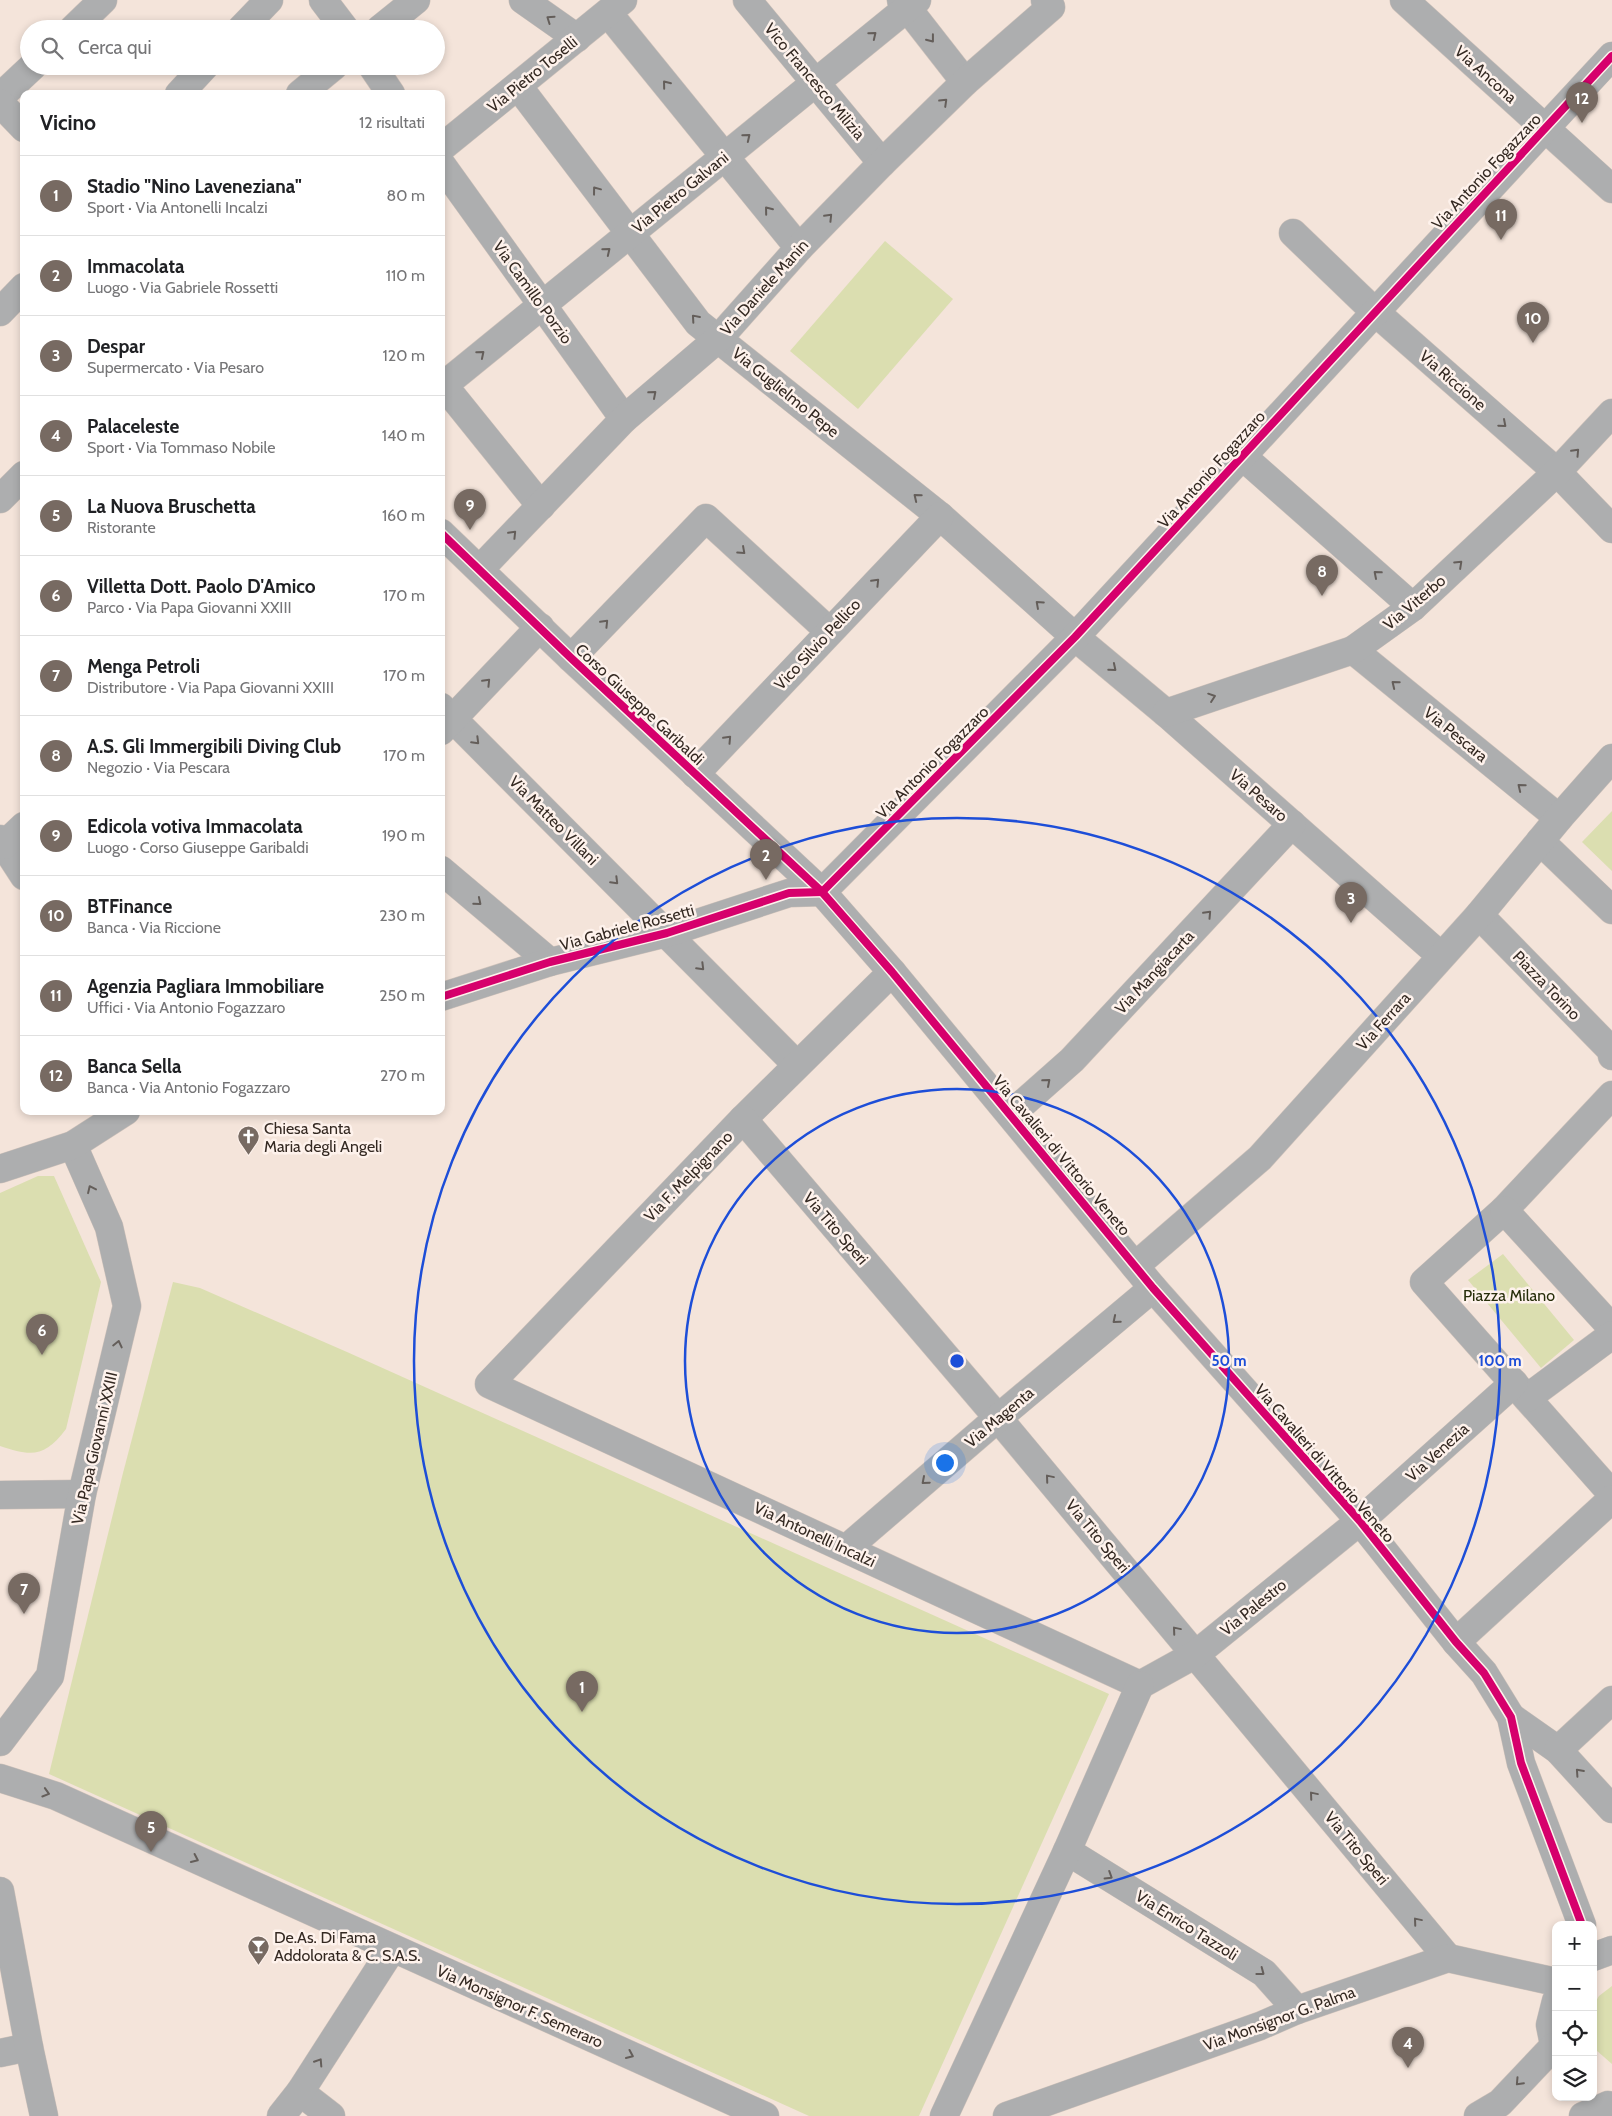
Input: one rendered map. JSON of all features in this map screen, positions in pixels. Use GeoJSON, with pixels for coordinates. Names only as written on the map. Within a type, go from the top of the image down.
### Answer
{"type":"FeatureCollection","features":[{"type":"Feature","properties":{"kind":"street"},"geometry":{"type":"LineString","coordinates":[[82,20],[103,0]]}},
{"type":"Feature","properties":{"kind":"street"},"geometry":{"type":"LineString","coordinates":[[250,20],[269,0]]}},
{"type":"Feature","properties":{"kind":"street"},"geometry":{"type":"LineString","coordinates":[[323,0],[337,20]]}},
{"type":"Feature","properties":{"kind":"street"},"geometry":{"type":"LineString","coordinates":[[391,20],[416,0]]}},
{"type":"Feature","properties":{"kind":"street"},"geometry":{"type":"LineString","coordinates":[[523,0],[577,38]]}},
{"type":"Feature","properties":{"kind":"street","name":"Vico Francesco Milizia"},"geometry":{"type":"LineString","coordinates":[[747,0],[882,163]]}},
{"type":"Feature","properties":{"kind":"street","name":"Via Ancona"},"geometry":{"type":"LineString","coordinates":[[1404,0],[1612,189]]}},
{"type":"Feature","properties":{"kind":"street"},"geometry":{"type":"LineString","coordinates":[[909,2],[965,82]]}},
{"type":"Feature","properties":{"kind":"street","name":"Via Pietro Galvani"},"geometry":{"type":"LineString","coordinates":[[445,382],[815,82],[909,2]]}},
{"type":"Feature","properties":{"kind":"street","name":"Via Daniele Manin"},"geometry":{"type":"LineString","coordinates":[[480,569],[624,419],[719,338],[799,248],[882,163],[1048,4]]}},
{"type":"Feature","properties":{"kind":"street"},"geometry":{"type":"LineString","coordinates":[[616,6],[724,156],[799,248]]}},
{"type":"Feature","properties":{"kind":"street","name":"Via Pietro Toselli"},"geometry":{"type":"LineString","coordinates":[[445,145],[616,6]]}},
{"type":"Feature","properties":{"kind":"street","name":"Via Antonio Fogazzaro"},"geometry":{"type":"LineString","coordinates":[[822,892],[1075,637],[1374,311],[1612,56]]}},
{"type":"Feature","properties":{"kind":"street"},"geometry":{"type":"LineString","coordinates":[[0,97],[23,75]]}},
{"type":"Feature","properties":{"kind":"street"},"geometry":{"type":"LineString","coordinates":[[183,90],[197,75]]}},
{"type":"Feature","properties":{"kind":"street"},"geometry":{"type":"LineString","coordinates":[[305,90],[323,75]]}},
{"type":"Feature","properties":{"kind":"street"},"geometry":{"type":"LineString","coordinates":[[378,75],[388,90]]}},
{"type":"Feature","properties":{"kind":"street","name":"Via Guglielmo Pepe"},"geometry":{"type":"LineString","coordinates":[[518,86],[698,323],[940,516],[1075,637]]}},
{"type":"Feature","properties":{"kind":"street"},"geometry":{"type":"LineString","coordinates":[[0,103],[20,124]]}},
{"type":"Feature","properties":{"kind":"street","name":"Via Camillo Porzio"},"geometry":{"type":"LineString","coordinates":[[445,170],[624,419]]}},
{"type":"Feature","properties":{"kind":"street","name":"Via Riccione"},"geometry":{"type":"LineString","coordinates":[[1293,234],[1374,311],[1557,472],[1612,528]]}},
{"type":"Feature","properties":{"kind":"street"},"geometry":{"type":"LineString","coordinates":[[0,312],[20,291]]}},
{"type":"Feature","properties":{"kind":"street"},"geometry":{"type":"LineString","coordinates":[[445,386],[541,506]]}},
{"type":"Feature","properties":{"kind":"street","name":"Via Viterbo"},"geometry":{"type":"LineString","coordinates":[[1166,713],[1353,650],[1413,606],[1557,472],[1612,413]]}},
{"type":"Feature","properties":{"kind":"street"},"geometry":{"type":"LineString","coordinates":[[1242,456],[1413,606]]}},
{"type":"Feature","properties":{"kind":"street"},"geometry":{"type":"LineString","coordinates":[[0,499],[20,479]]}},
{"type":"Feature","properties":{"kind":"street","name":"Vico Silvio Pellico"},"geometry":{"type":"LineString","coordinates":[[695,774],[829,630],[940,516]]}},
{"type":"Feature","properties":{"kind":"street"},"geometry":{"type":"LineString","coordinates":[[571,658],[706,518],[829,630]]}},
{"type":"Feature","properties":{"kind":"street","name":"Corso Giuseppe Garibaldi"},"geometry":{"type":"LineString","coordinates":[[445,537],[571,658],[822,892],[892,972]]}},
{"type":"Feature","properties":{"kind":"street"},"geometry":{"type":"LineString","coordinates":[[445,718],[540,627]]}},
{"type":"Feature","properties":{"kind":"street","name":"Via Pesaro"},"geometry":{"type":"LineString","coordinates":[[1075,637],[1166,713],[1441,956]]}},
{"type":"Feature","properties":{"kind":"street","name":"Via Pescara"},"geometry":{"type":"LineString","coordinates":[[1353,650],[1559,818]]}},
{"type":"Feature","properties":{"kind":"street","name":"Via Matteo Villani"},"geometry":{"type":"LineString","coordinates":[[445,718],[667,933],[797,1064]]}},
{"type":"Feature","properties":{"kind":"street","name":"Via Ferrara"},"geometry":{"type":"LineString","coordinates":[[1135,1266],[1260,1158],[1479,915],[1559,818],[1612,758]]}},
{"type":"Feature","properties":{"kind":"street","name":"Via Mangiacarta"},"geometry":{"type":"LineString","coordinates":[[1011,1114],[1072,1060],[1292,824]]}},
{"type":"Feature","properties":{"kind":"street"},"geometry":{"type":"LineString","coordinates":[[20,829],[2,842],[20,870]]}},
{"type":"Feature","properties":{"kind":"street"},"geometry":{"type":"LineString","coordinates":[[1540,842],[1612,910]]}},
{"type":"Feature","properties":{"kind":"street"},"geometry":{"type":"LineString","coordinates":[[445,873],[550,962]]}},
{"type":"Feature","properties":{"kind":"street","name":"Via Gabriele Rossetti"},"geometry":{"type":"LineString","coordinates":[[445,995],[550,962],[667,933],[789,893],[822,892]]}},
{"type":"Feature","properties":{"kind":"street","name":"Piazza Torino"},"geometry":{"type":"LineString","coordinates":[[1479,915],[1611,1050],[1612,1056]]}},
{"type":"Feature","properties":{"kind":"street","name":"Via Cavalieri di Vittorio Veneto"},"geometry":{"type":"LineString","coordinates":[[892,972],[1153,1288],[1360,1521],[1456,1642],[1484,1674],[1512,1717],[1558,1750],[1612,1808]]}},
{"type":"Feature","properties":{"kind":"street","name":"Via F. Melpignano"},"geometry":{"type":"LineString","coordinates":[[490,1384],[743,1119],[892,972]]}},
{"type":"Feature","properties":{"kind":"street"},"geometry":{"type":"LineString","coordinates":[[1612,1095],[1504,1210],[1424,1282],[1612,1494]]}},
{"type":"Feature","properties":{"kind":"street"},"geometry":{"type":"LineString","coordinates":[[0,1168],[73,1145],[120,1115]]}},
{"type":"Feature","properties":{"kind":"street","name":"Via Tito Speri"},"geometry":{"type":"LineString","coordinates":[[743,1119],[998,1418],[1448,1958]]}},
{"type":"Feature","properties":{"kind":"street","name":"Via Papa Giovanni XXIII"},"geometry":{"type":"LineString","coordinates":[[0,1742],[50,1676],[82,1494],[127,1306],[109,1227],[73,1145]]}},
{"type":"Feature","properties":{"kind":"street"},"geometry":{"type":"LineString","coordinates":[[1504,1210],[1612,1328]]}},
{"type":"Feature","properties":{"kind":"street","name":"Via Magenta"},"geometry":{"type":"LineString","coordinates":[[847,1548],[1153,1288]]}},
{"type":"Feature","properties":{"kind":"street"},"geometry":{"type":"LineString","coordinates":[[1520,1390],[1612,1335]]}},
{"type":"Feature","properties":{"kind":"street","name":"Via Antonelli Incalzi"},"geometry":{"type":"LineString","coordinates":[[490,1384],[1140,1685]]}},
{"type":"Feature","properties":{"kind":"street","name":"Via Venezia"},"geometry":{"type":"LineString","coordinates":[[1360,1521],[1520,1390]]}},
{"type":"Feature","properties":{"kind":"street"},"geometry":{"type":"LineString","coordinates":[[0,1495],[82,1494]]}},
{"type":"Feature","properties":{"kind":"street"},"geometry":{"type":"LineString","coordinates":[[1456,1642],[1612,1499]]}},
{"type":"Feature","properties":{"kind":"street","name":"Via Palestro"},"geometry":{"type":"LineString","coordinates":[[1140,1685],[1196,1654],[1360,1521]]}},
{"type":"Feature","properties":{"kind":"street"},"geometry":{"type":"LineString","coordinates":[[944,2116],[1067,1851],[1140,1685]]}},
{"type":"Feature","properties":{"kind":"street"},"geometry":{"type":"LineString","coordinates":[[1558,1750],[1612,1700]]}},
{"type":"Feature","properties":{"kind":"street","name":"Via Cavalieri di Vittorio Veneto"},"geometry":{"type":"LineString","coordinates":[[1512,1717],[1521,1763],[1580,1921]]}},
{"type":"Feature","properties":{"kind":"street","name":"Via Monsignor F. Semeraro"},"geometry":{"type":"LineString","coordinates":[[0,1778],[56,1796],[765,2116]]}},
{"type":"Feature","properties":{"kind":"street","name":"Via Enrico Tazzoli"},"geometry":{"type":"LineString","coordinates":[[1067,1851],[1264,1973],[1298,2010]]}},
{"type":"Feature","properties":{"kind":"street"},"geometry":{"type":"LineString","coordinates":[[0,1891],[44,2116]]}},
{"type":"Feature","properties":{"kind":"street"},"geometry":{"type":"LineString","coordinates":[[281,2116],[300,2092],[392,1949]]}},
{"type":"Feature","properties":{"kind":"street"},"geometry":{"type":"LineString","coordinates":[[1448,1958],[1552,1981]]}},
{"type":"Feature","properties":{"kind":"street","name":"Via Monsignor G. Palma"},"geometry":{"type":"LineString","coordinates":[[1007,2116],[1260,2026],[1298,2010],[1448,1958]]}},
{"type":"Feature","properties":{"kind":"street"},"geometry":{"type":"LineString","coordinates":[[1552,2017],[1550,2025],[1552,2038]]}},
{"type":"Feature","properties":{"kind":"street"},"geometry":{"type":"LineString","coordinates":[[0,2053],[29,2047]]}},
{"type":"Feature","properties":{"kind":"street"},"geometry":{"type":"LineString","coordinates":[[1478,2116],[1500,2103],[1552,2053]]}},
{"type":"Feature","properties":{"kind":"street"},"geometry":{"type":"LineString","coordinates":[[300,2092],[331,2116]]}},
{"type":"Feature","properties":{"kind":"street"},"geometry":{"type":"LineString","coordinates":[[1584,2116],[1604,2102]]}},
{"type":"Feature","properties":{"kind":"green space"},"geometry":{"type":"Polygon","coordinates":[[[885,241],[953,299],[858,409],[790,351],[885,241]]]}},
{"type":"Feature","properties":{"kind":"green space"},"geometry":{"type":"Polygon","coordinates":[[[1612,811],[1612,871],[1582,842],[1612,811]]]}},
{"type":"Feature","properties":{"kind":"green space"},"geometry":{"type":"Polygon","coordinates":[[[38,1176],[54,1176],[101,1282],[66,1429],[44,1450],[29,1453],[0,1446],[0,1193],[38,1176]]]}},
{"type":"Feature","properties":{"kind":"green space","name":"Piazza Milano"},"geometry":{"type":"Polygon","coordinates":[[[1503,1254],[1574,1340],[1541,1368],[1468,1280],[1503,1254]]]}},
{"type":"Feature","properties":{"kind":"green space"},"geometry":{"type":"Polygon","coordinates":[[[173,1282],[200,1288],[347,1352],[1109,1694],[919,2116],[809,2116],[49,1774],[123,1473],[173,1282]]]}},
{"type":"Feature","properties":{"kind":"green space"},"geometry":{"type":"Polygon","coordinates":[[[1612,1986],[1612,2064],[1597,2051],[1597,1999],[1612,1986]]]}},
{"type":"Feature","properties":{"kind":"cycle path"},"geometry":{"type":"LineString","coordinates":[[822,892],[1075,637],[1612,56]]}},
{"type":"Feature","properties":{"kind":"cycle path"},"geometry":{"type":"LineString","coordinates":[[445,537],[571,658],[822,892],[892,972],[1153,1288],[1360,1521],[1456,1642],[1484,1673],[1511,1717],[1521,1763],[1580,1921]]}},
{"type":"Feature","properties":{"kind":"cycle path"},"geometry":{"type":"LineString","coordinates":[[445,996],[550,962],[667,933],[789,893],[822,892]]}},
{"type":"Feature","properties":{"kind":"place","name":"Banca Sella"},"geometry":{"type":"Point","coordinates":[1582,123]}},
{"type":"Feature","properties":{"kind":"place","name":"Agenzia Pagliara Immobiliare"},"geometry":{"type":"Point","coordinates":[1501,240]}},
{"type":"Feature","properties":{"kind":"place","name":"BTFinance"},"geometry":{"type":"Point","coordinates":[1533,343]}},
{"type":"Feature","properties":{"kind":"place","name":"Edicola votiva Immacolata"},"geometry":{"type":"Point","coordinates":[470,530]}},
{"type":"Feature","properties":{"kind":"place","name":"A.S. Gli Immergibili Diving Club"},"geometry":{"type":"Point","coordinates":[1322,596]}},
{"type":"Feature","properties":{"kind":"place","name":"Immacolata"},"geometry":{"type":"Point","coordinates":[766,880]}},
{"type":"Feature","properties":{"kind":"place","name":"Despar"},"geometry":{"type":"Point","coordinates":[1351,923]}},
{"type":"Feature","properties":{"kind":"place","name":"Chiesa Santa Maria degli Angeli"},"geometry":{"type":"Point","coordinates":[248,1156]}},
{"type":"Feature","properties":{"kind":"place","name":"Villetta Dott. Paolo D'Amico"},"geometry":{"type":"Point","coordinates":[42,1355]}},
{"type":"Feature","properties":{"kind":"place","name":"Menga Petroli"},"geometry":{"type":"Point","coordinates":[24,1614]}},
{"type":"Feature","properties":{"kind":"place","name":"Stadio \"Nino Laveneziana\""},"geometry":{"type":"Point","coordinates":[582,1712]}},
{"type":"Feature","properties":{"kind":"place","name":"La Nuova Bruschetta"},"geometry":{"type":"Point","coordinates":[151,1852]}},
{"type":"Feature","properties":{"kind":"place","name":"De.As. Di Fama Addolorata & C. S.A.S."},"geometry":{"type":"Point","coordinates":[258,1965]}},
{"type":"Feature","properties":{"kind":"place","name":"Palaceleste"},"geometry":{"type":"Point","coordinates":[1408,2068]}}]}
